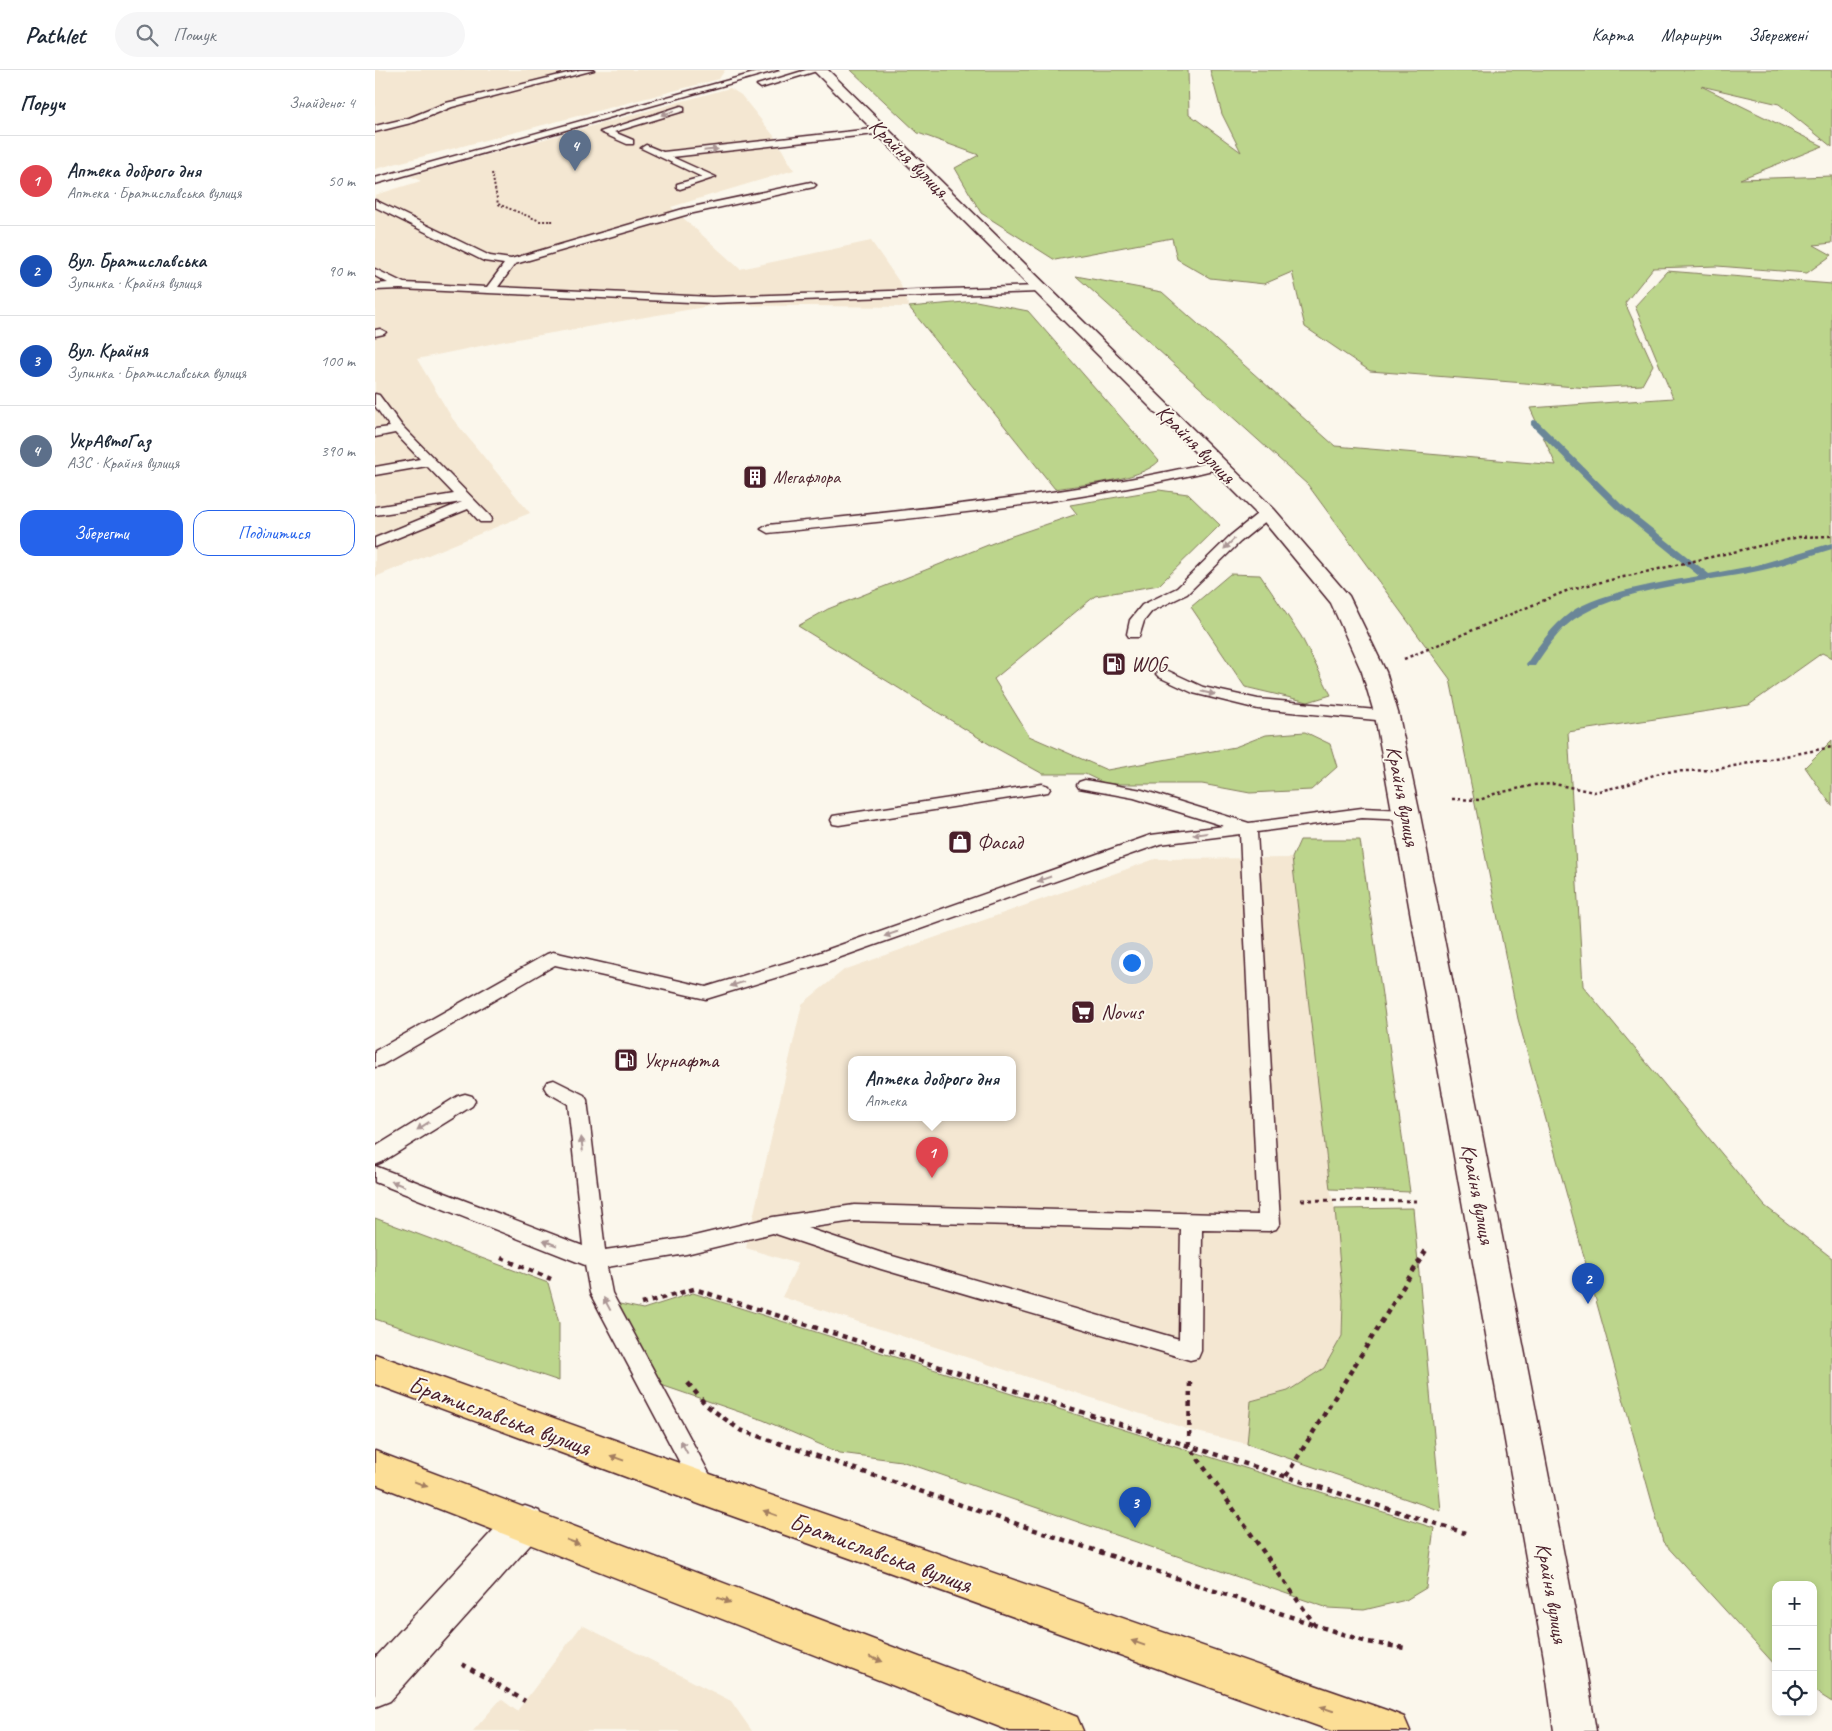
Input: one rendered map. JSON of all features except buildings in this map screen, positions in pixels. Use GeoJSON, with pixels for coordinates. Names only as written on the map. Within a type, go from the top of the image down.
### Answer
{"type":"FeatureCollection","features":[{"type":"Feature","properties":{"kind":"main road","name":"Братиславська вулиця"},"geometry":{"type":"LineString","coordinates":[[375,1369],[707,1490],[1389,1731]]}},
{"type":"Feature","properties":{"kind":"main road"},"geometry":{"type":"LineString","coordinates":[[375,1467],[525,1523],[1062,1731]]}},
{"type":"Feature","properties":{"kind":"street","name":"Крайня вулиця"},"geometry":{"type":"LineString","coordinates":[[820,70],[1267,514],[1341,601],[1374,672],[1387,716],[1407,815],[1560,1638],[1575,1731]]}},
{"type":"Feature","properties":{"kind":"street"},"geometry":{"type":"LineString","coordinates":[[375,1687],[525,1523]]}},
{"type":"Feature","properties":{"kind":"lane"},"geometry":{"type":"LineString","coordinates":[[375,129],[412,120],[449,105],[590,70]]}},
{"type":"Feature","properties":{"kind":"lane"},"geometry":{"type":"LineString","coordinates":[[375,181],[774,70]]}},
{"type":"Feature","properties":{"kind":"lane"},"geometry":{"type":"LineString","coordinates":[[747,89],[816,70]]}},
{"type":"Feature","properties":{"kind":"lane"},"geometry":{"type":"LineString","coordinates":[[630,142],[605,132],[690,106]]}},
{"type":"Feature","properties":{"kind":"lane"},"geometry":{"type":"LineString","coordinates":[[662,155],[881,131]]}},
{"type":"Feature","properties":{"kind":"lane"},"geometry":{"type":"LineString","coordinates":[[646,148],[711,177],[680,186]]}},
{"type":"Feature","properties":{"kind":"lane"},"geometry":{"type":"LineString","coordinates":[[375,203],[488,259],[511,262],[687,211],[811,185]]}},
{"type":"Feature","properties":{"kind":"lane"},"geometry":{"type":"LineString","coordinates":[[490,290],[511,262]]}},
{"type":"Feature","properties":{"kind":"lane"},"geometry":{"type":"LineString","coordinates":[[375,272],[400,286]]}},
{"type":"Feature","properties":{"kind":"lane"},"geometry":{"type":"LineString","coordinates":[[375,287],[400,286],[712,300],[1039,289]]}},
{"type":"Feature","properties":{"kind":"lane"},"geometry":{"type":"LineString","coordinates":[[375,399],[398,429],[428,462],[485,519]]}},
{"type":"Feature","properties":{"kind":"lane"},"geometry":{"type":"LineString","coordinates":[[375,433],[398,429]]}},
{"type":"Feature","properties":{"kind":"lane"},"geometry":{"type":"LineString","coordinates":[[375,471],[428,462]]}},
{"type":"Feature","properties":{"kind":"lane"},"geometry":{"type":"LineString","coordinates":[[768,529],[1061,496],[1180,474],[1216,465]]}},
{"type":"Feature","properties":{"kind":"lane"},"geometry":{"type":"LineString","coordinates":[[375,511],[465,500]]}},
{"type":"Feature","properties":{"kind":"lane"},"geometry":{"type":"LineString","coordinates":[[375,543],[465,500]]}},
{"type":"Feature","properties":{"kind":"lane"},"geometry":{"type":"LineString","coordinates":[[1134,634],[1137,620],[1147,608],[1182,591],[1235,539],[1267,514]]}},
{"type":"Feature","properties":{"kind":"lane"},"geometry":{"type":"LineString","coordinates":[[1164,674],[1198,690],[1258,704],[1387,716]]}},
{"type":"Feature","properties":{"kind":"lane"},"geometry":{"type":"LineString","coordinates":[[1085,785],[1136,793],[1248,828]]}},
{"type":"Feature","properties":{"kind":"lane"},"geometry":{"type":"LineString","coordinates":[[839,820],[1042,788]]}},
{"type":"Feature","properties":{"kind":"lane"},"geometry":{"type":"LineString","coordinates":[[375,1060],[553,958],[705,993],[821,958],[1157,839],[1362,813],[1407,815]]}},
{"type":"Feature","properties":{"kind":"lane"},"geometry":{"type":"LineString","coordinates":[[375,1174],[595,1260],[686,1246],[773,1225],[854,1213],[1269,1223],[1248,828]]}},
{"type":"Feature","properties":{"kind":"lane"},"geometry":{"type":"LineString","coordinates":[[554,1087],[577,1100],[595,1260],[601,1293],[707,1490]]}},
{"type":"Feature","properties":{"kind":"lane"},"geometry":{"type":"LineString","coordinates":[[375,1157],[465,1101]]}},
{"type":"Feature","properties":{"kind":"lane"},"geometry":{"type":"LineString","coordinates":[[773,1225],[881,1262],[1190,1351],[1192,1221]]}},
{"type":"Feature","properties":{"kind":"path"},"geometry":{"type":"LineString","coordinates":[[491,165],[498,204],[540,222],[561,222]]}},
{"type":"Feature","properties":{"kind":"path"},"geometry":{"type":"LineString","coordinates":[[1374,672],[1571,589],[1799,538],[1832,536]]}},
{"type":"Feature","properties":{"kind":"path"},"geometry":{"type":"LineString","coordinates":[[1452,799],[1480,800],[1494,794],[1534,785],[1554,784],[1594,792],[1662,772],[1713,770],[1832,747]]}},
{"type":"Feature","properties":{"kind":"path"},"geometry":{"type":"LineString","coordinates":[[1268,1199],[1421,1201]]}},
{"type":"Feature","properties":{"kind":"path"},"geometry":{"type":"LineString","coordinates":[[1286,1476],[1428,1247]]}},
{"type":"Feature","properties":{"kind":"path"},"geometry":{"type":"LineString","coordinates":[[644,1314],[641,1305],[695,1289],[1465,1533]]}},
{"type":"Feature","properties":{"kind":"path"},"geometry":{"type":"LineString","coordinates":[[1190,1351],[1189,1446],[1315,1625]]}},
{"type":"Feature","properties":{"kind":"path"},"geometry":{"type":"LineString","coordinates":[[683,1377],[706,1405],[740,1430],[1315,1625],[1367,1642],[1405,1648]]}},
{"type":"Feature","properties":{"kind":"path"},"geometry":{"type":"LineString","coordinates":[[463,1664],[525,1702]]}},
{"type":"Feature","properties":{"kind":"shaded area"},"geometry":{"type":"Polygon","coordinates":[[[375,70],[725,70],[719,79],[375,169],[375,70]]]}},
{"type":"Feature","properties":{"kind":"shaded area"},"geometry":{"type":"Polygon","coordinates":[[[730,88],[741,95],[774,136],[794,170],[671,207],[740,269],[871,241],[900,283],[909,307],[716,305],[505,341],[417,359],[452,418],[530,513],[375,577],[375,195],[421,181],[410,176],[730,88]]]}},
{"type":"Feature","properties":{"kind":"shaded area"},"geometry":{"type":"Polygon","coordinates":[[[1292,858],[1330,1189],[1335,1209],[1343,1300],[1342,1336],[1324,1368],[1288,1391],[1251,1401],[1247,1444],[1193,1431],[782,1297],[798,1264],[746,1248],[802,1004],[844,970],[1155,859],[1292,858]]]}},
{"type":"Feature","properties":{"kind":"shaded area"},"geometry":{"type":"Polygon","coordinates":[[[582,1625],[731,1701],[752,1731],[473,1731],[501,1699],[517,1711],[582,1625]]]}},
{"type":"Feature","properties":{"kind":"green space"},"geometry":{"type":"Polygon","coordinates":[[[851,70],[1188,70],[1189,114],[1241,152],[1222,114],[1210,70],[1832,70],[1832,147],[1779,104],[1701,86],[1823,146],[1740,179],[1832,176],[1832,243],[1814,245],[1832,255],[1807,273],[1717,266],[1653,268],[1625,303],[1653,365],[1642,385],[1589,388],[1370,371],[1305,327],[1292,272],[1264,284],[1210,278],[1177,259],[1172,238],[1055,260],[981,213],[955,168],[979,155],[918,133],[851,70]]]}},
{"type":"Feature","properties":{"kind":"green space"},"geometry":{"type":"Polygon","coordinates":[[[1667,271],[1832,284],[1832,658],[1822,653],[1749,705],[1568,732],[1583,986],[1765,1206],[1832,1258],[1832,1702],[1817,1693],[1817,1581],[1772,1581],[1772,1662],[1663,1542],[1518,1019],[1450,679],[1308,485],[1076,276],[1162,292],[1335,446],[1556,465],[1530,408],[1673,398],[1635,306],[1667,271]]]}},
{"type":"Feature","properties":{"kind":"green space"},"geometry":{"type":"Polygon","coordinates":[[[976,301],[1028,311],[1159,461],[1150,468],[1125,477],[1055,489],[909,307],[976,301]]]}},
{"type":"Feature","properties":{"kind":"green space"},"geometry":{"type":"Polygon","coordinates":[[[1159,490],[1188,494],[1220,525],[1159,585],[1095,596],[994,679],[1029,736],[1107,770],[1235,747],[1266,735],[1305,732],[1330,744],[1337,767],[1311,790],[1250,793],[1202,784],[1106,784],[1085,774],[1043,774],[994,747],[798,626],[828,609],[1003,539],[1077,514],[1070,505],[1159,490]]]}},
{"type":"Feature","properties":{"kind":"green space"},"geometry":{"type":"Polygon","coordinates":[[[1230,574],[1260,575],[1301,636],[1331,695],[1308,702],[1245,687],[1191,607],[1230,574]]]}},
{"type":"Feature","properties":{"kind":"green space"},"geometry":{"type":"Polygon","coordinates":[[[1832,740],[1832,806],[1805,767],[1832,740]]]}},
{"type":"Feature","properties":{"kind":"green space"},"geometry":{"type":"Polygon","coordinates":[[[1300,840],[1360,840],[1410,1192],[1330,1189],[1292,858],[1300,840]]]}},
{"type":"Feature","properties":{"kind":"green space"},"geometry":{"type":"Polygon","coordinates":[[[1413,1208],[1441,1511],[1247,1444],[1251,1401],[1288,1391],[1324,1368],[1342,1336],[1343,1300],[1335,1209],[1413,1208]]]}},
{"type":"Feature","properties":{"kind":"green space"},"geometry":{"type":"Polygon","coordinates":[[[375,1218],[548,1283],[559,1323],[559,1381],[375,1319],[375,1218]]]}},
{"type":"Feature","properties":{"kind":"green space"},"geometry":{"type":"Polygon","coordinates":[[[693,1293],[1434,1528],[1426,1588],[1406,1600],[1364,1610],[1328,1608],[901,1461],[840,1453],[763,1420],[661,1385],[615,1303],[643,1309],[693,1293]]]}},
{"type":"Feature","properties":{"kind":"waterway"},"geometry":{"type":"LineString","coordinates":[[1534,423],[1618,506],[1707,577]]}},
{"type":"Feature","properties":{"kind":"waterway"},"geometry":{"type":"LineString","coordinates":[[1531,664],[1549,638],[1575,614],[1599,603],[1644,589],[1759,568],[1832,546]]}},
{"type":"Feature","properties":{"kind":"place","name":"УкрАвтоГаз"},"geometry":{"type":"Point","coordinates":[575,171]}},
{"type":"Feature","properties":{"kind":"place","name":"Мегафлора"},"geometry":{"type":"Point","coordinates":[755,477]}},
{"type":"Feature","properties":{"kind":"place","name":"WOG"},"geometry":{"type":"Point","coordinates":[1114,664]}},
{"type":"Feature","properties":{"kind":"place","name":"Фасад"},"geometry":{"type":"Point","coordinates":[960,842]}},
{"type":"Feature","properties":{"kind":"place","name":"Novus"},"geometry":{"type":"Point","coordinates":[1083,1012]}},
{"type":"Feature","properties":{"kind":"place","name":"Укрнафта"},"geometry":{"type":"Point","coordinates":[626,1060]}},
{"type":"Feature","properties":{"kind":"place","name":"Аптека доброго дня"},"geometry":{"type":"Point","coordinates":[932,1178]}},
{"type":"Feature","properties":{"kind":"place","name":"Вул. Братиславська"},"geometry":{"type":"Point","coordinates":[1588,1304]}},
{"type":"Feature","properties":{"kind":"place","name":"Вул. Крайня"},"geometry":{"type":"Point","coordinates":[1135,1528]}}]}
